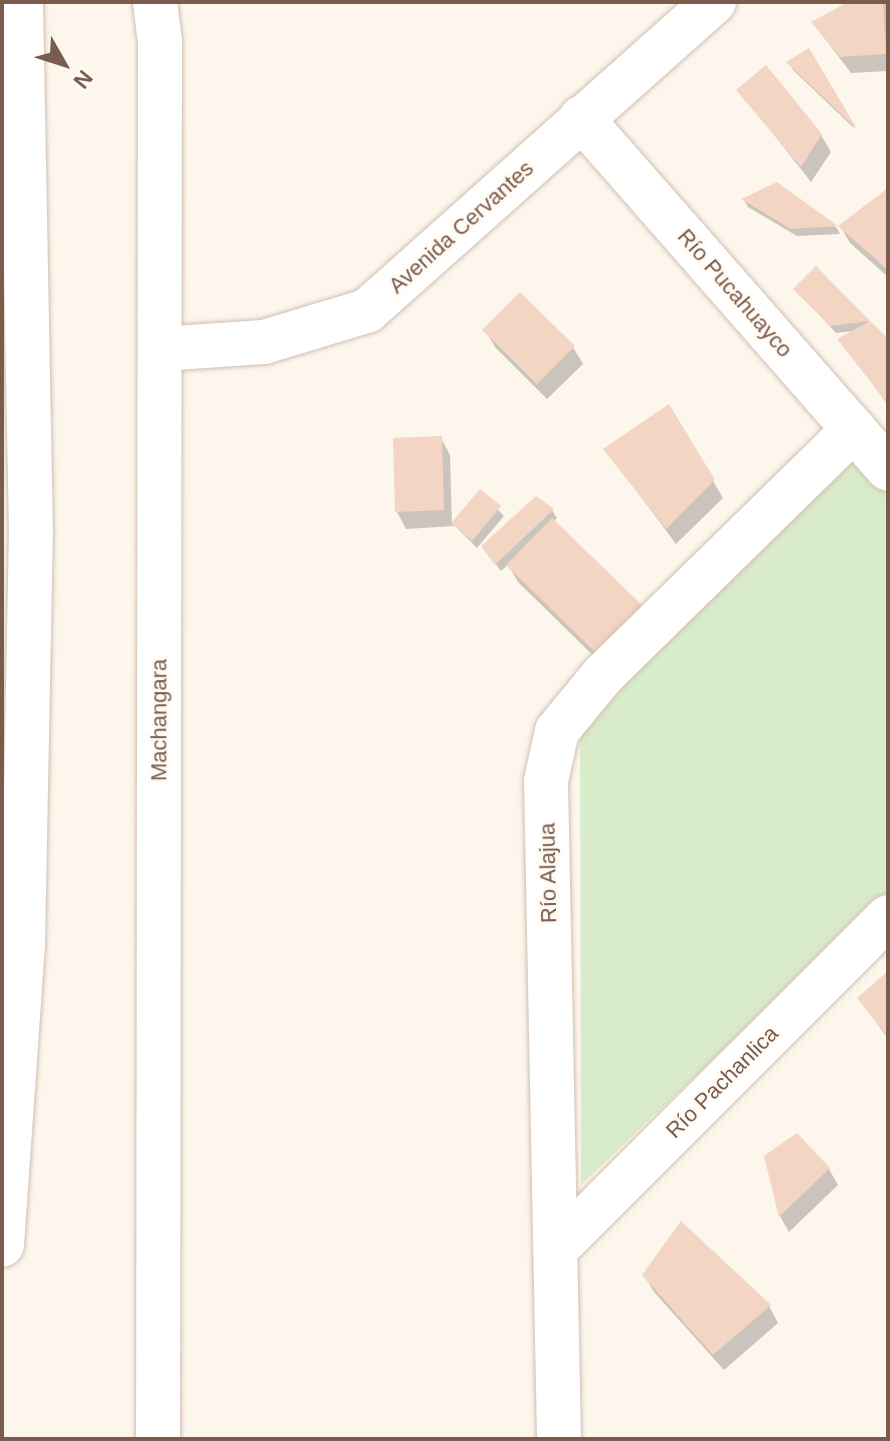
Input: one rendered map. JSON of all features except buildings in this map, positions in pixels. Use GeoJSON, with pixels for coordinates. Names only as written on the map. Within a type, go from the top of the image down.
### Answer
{"type":"FeatureCollection","features":[{"type":"Feature","properties":{"kind":"street"},"geometry":{"type":"LineString","coordinates":[[2,1245],[31,534],[21,2]]}},
{"type":"Feature","properties":{"kind":"street","name":"Machangara"},"geometry":{"type":"LineString","coordinates":[[155,2],[160,41],[158,1439]]}},
{"type":"Feature","properties":{"kind":"street","name":"Avenida Cervantes"},"geometry":{"type":"LineString","coordinates":[[160,349],[264,342],[367,311],[714,2]]}},
{"type":"Feature","properties":{"kind":"street","name":"Río Pucahuayco"},"geometry":{"type":"LineString","coordinates":[[581,118],[888,469]]}},
{"type":"Feature","properties":{"kind":"street","name":"Río Alajua"},"geometry":{"type":"LineString","coordinates":[[559,1439],[546,781],[557,731],[603,675],[854,429]]}},
{"type":"Feature","properties":{"kind":"street","name":"Río Pachanlica"},"geometry":{"type":"LineString","coordinates":[[557,1248],[888,917]]}},
{"type":"Feature","properties":{"kind":"green space"},"geometry":{"type":"Polygon","coordinates":[[[852,452],[888,493],[888,892],[581,1185],[580,732],[852,452]]]}}]}
